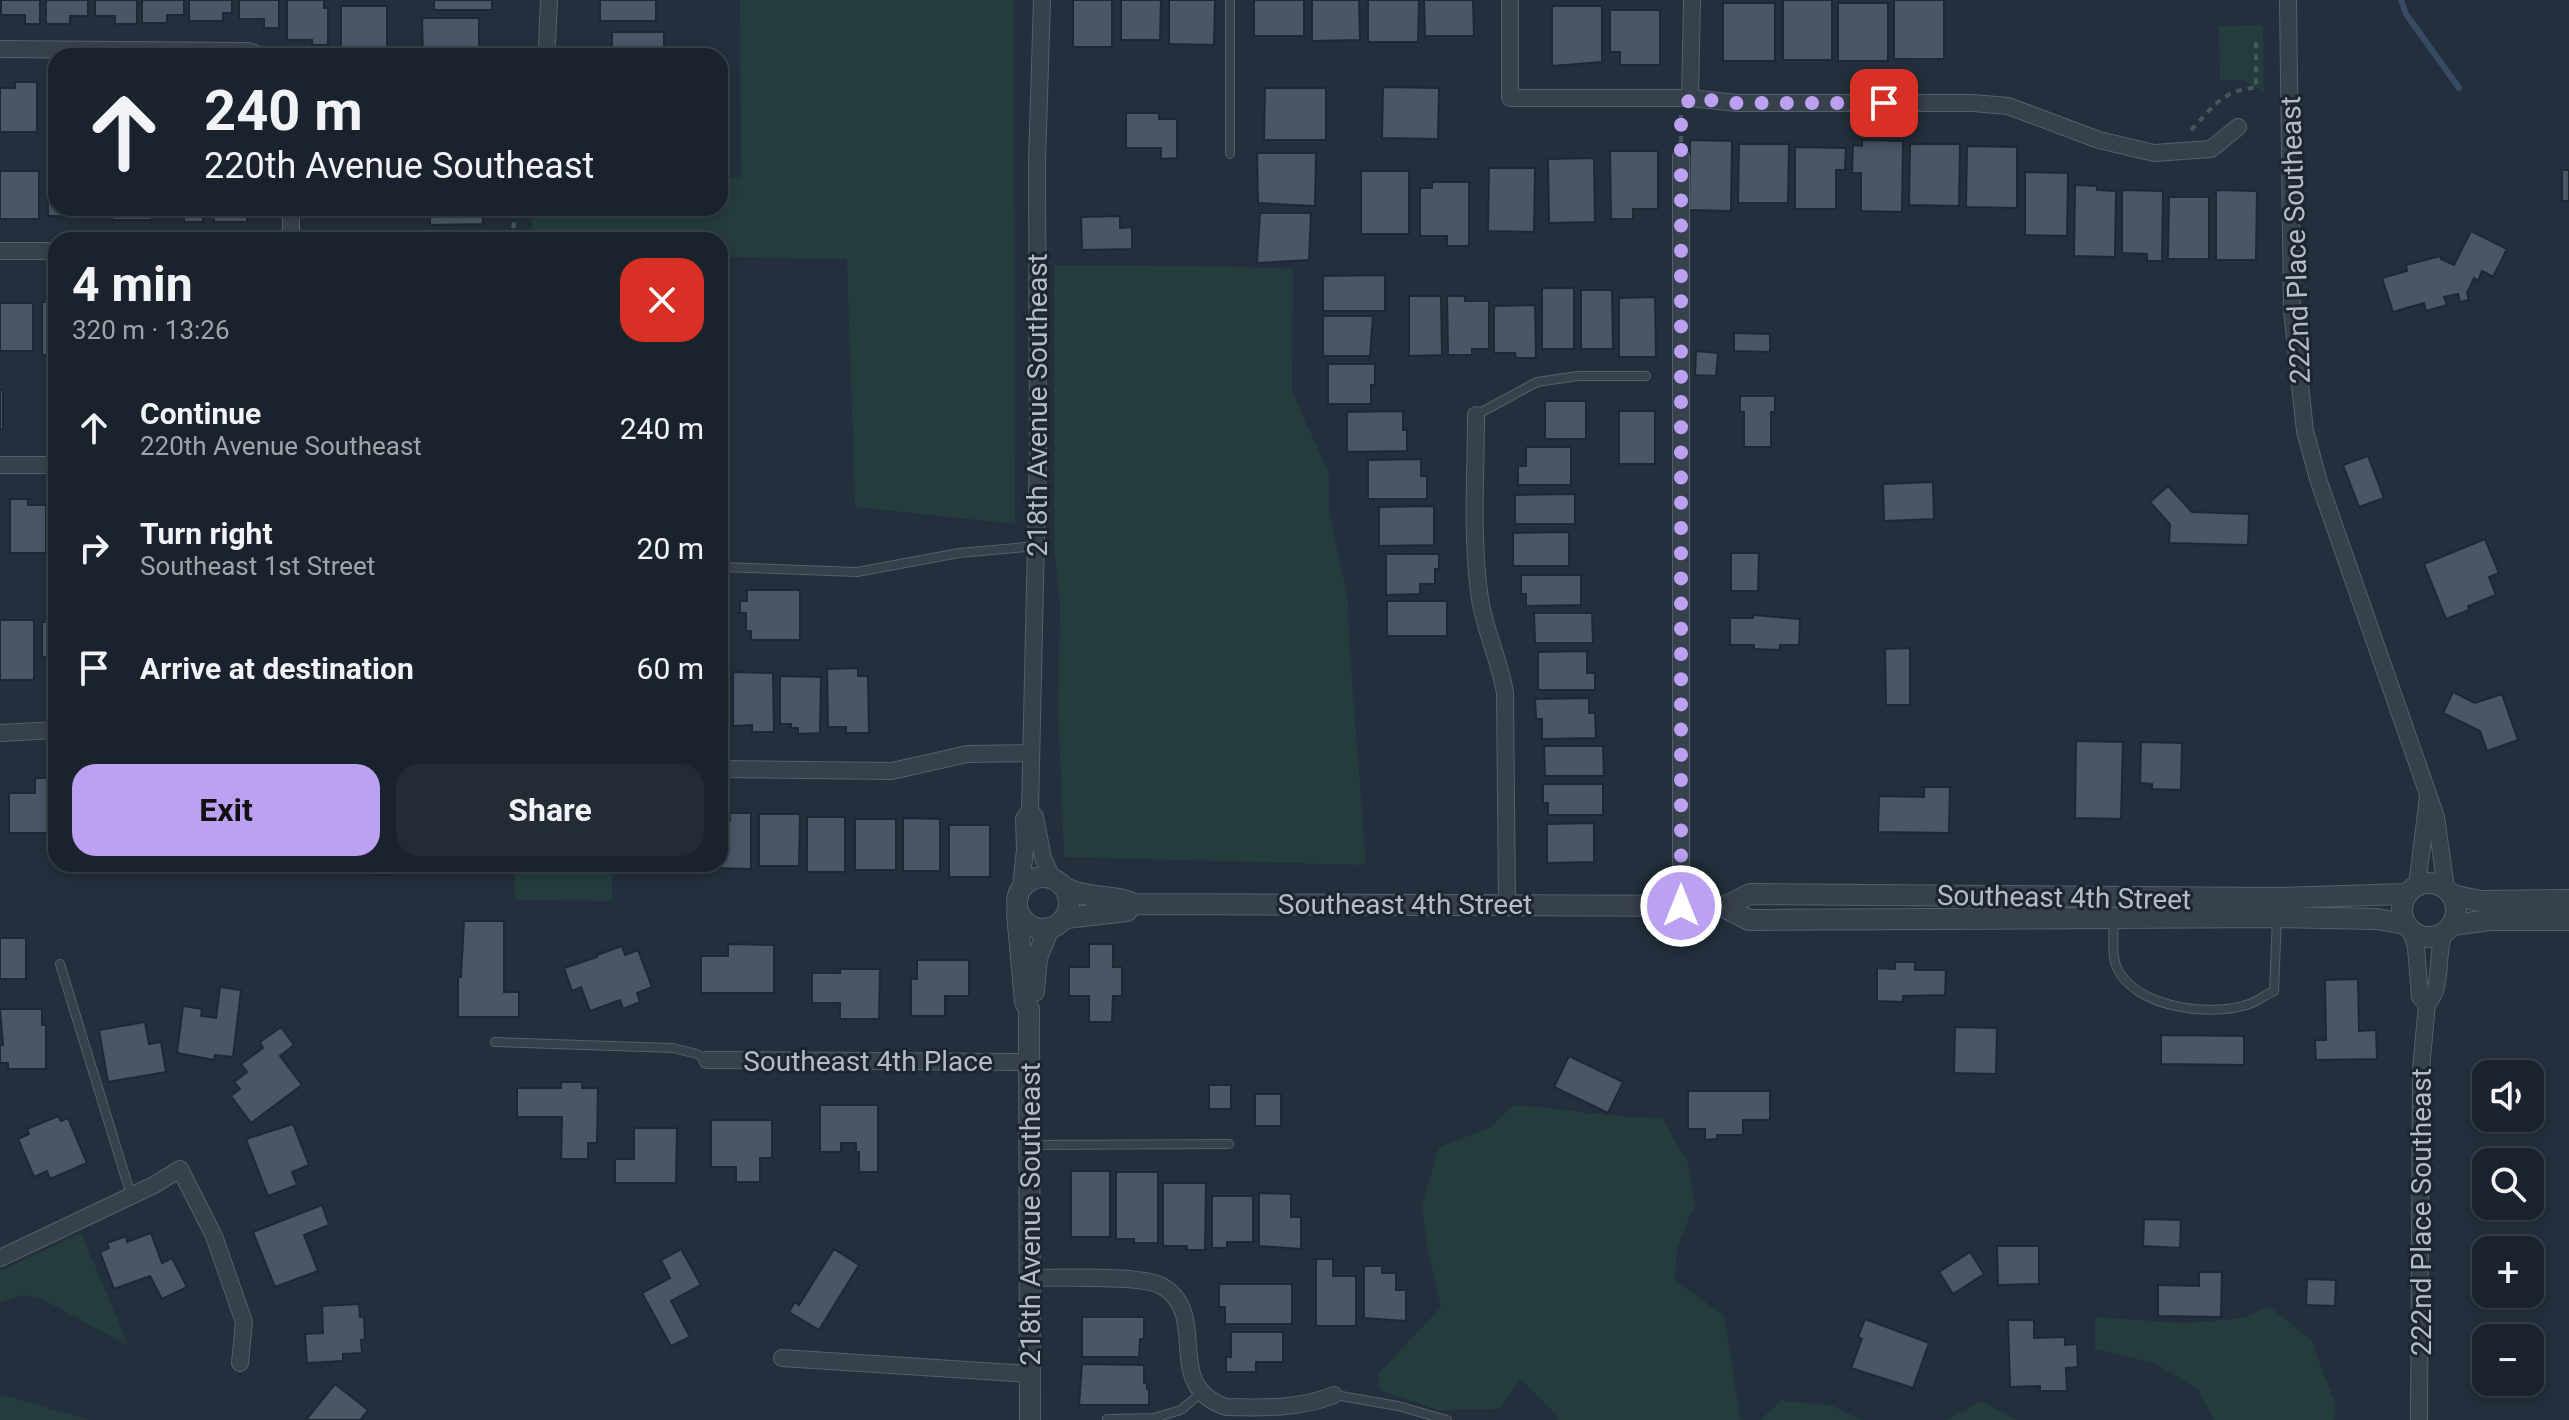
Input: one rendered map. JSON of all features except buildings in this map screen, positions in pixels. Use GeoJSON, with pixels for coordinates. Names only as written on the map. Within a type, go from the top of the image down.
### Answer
{"type":"FeatureCollection","features":[{"type":"Feature","properties":{"kind":"street"},"geometry":{"type":"LineString","coordinates":[[547,43],[549,0]]}},
{"type":"Feature","properties":{"kind":"street","name":"218th Avenue Southeast"},"geometry":{"type":"LineString","coordinates":[[1021,887],[1024,819],[1030,810],[1037,546],[1037,163],[1042,0]]}},
{"type":"Feature","properties":{"kind":"street"},"geometry":{"type":"LineString","coordinates":[[1510,0],[1510,98],[1690,98],[1737,103],[1973,103],[2008,106],[2099,140],[2154,153],[2211,149],[2238,127]]}},
{"type":"Feature","properties":{"kind":"street"},"geometry":{"type":"LineString","coordinates":[[1690,98],[1692,0]]}},
{"type":"Feature","properties":{"kind":"street","name":"222nd Place Southeast"},"geometry":{"type":"LineString","coordinates":[[2288,0],[2292,311],[2305,431],[2319,482],[2436,817],[2449,892]]}},
{"type":"Feature","properties":{"kind":"street"},"geometry":{"type":"LineString","coordinates":[[0,49],[48,49]]}},
{"type":"Feature","properties":{"kind":"street"},"geometry":{"type":"LineString","coordinates":[[1681,157],[1681,906]]}},
{"type":"Feature","properties":{"kind":"street"},"geometry":{"type":"LineString","coordinates":[[0,251],[48,251]]}},
{"type":"Feature","properties":{"kind":"street"},"geometry":{"type":"LineString","coordinates":[[1476,415],[1477,576],[1481,604],[1500,664],[1505,693],[1507,904]]}},
{"type":"Feature","properties":{"kind":"street"},"geometry":{"type":"LineString","coordinates":[[0,465],[48,465]]}},
{"type":"Feature","properties":{"kind":"street"},"geometry":{"type":"LineString","coordinates":[[0,733],[48,730]]}},
{"type":"Feature","properties":{"kind":"street"},"geometry":{"type":"LineString","coordinates":[[728,769],[892,771],[967,754],[1031,753]]}},
{"type":"Feature","properties":{"kind":"street","name":"222nd Place Southeast"},"geometry":{"type":"LineString","coordinates":[[2412,890],[2428,796]]}},
{"type":"Feature","properties":{"kind":"street","name":"218th Avenue Southeast"},"geometry":{"type":"LineString","coordinates":[[1030,810],[1035,817],[1043,858],[1059,884]]}},
{"type":"Feature","properties":{"kind":"street"},"geometry":{"type":"LineString","coordinates":[[1039,877],[1059,884],[1069,908],[1057,923],[1029,924],[1017,913],[1017,896],[1029,880],[1039,877]]}},
{"type":"Feature","properties":{"kind":"street"},"geometry":{"type":"LineString","coordinates":[[2569,900],[2480,901],[2430,883],[2412,890],[2401,908],[2408,927],[2426,938],[2490,920],[2569,920]]}},
{"type":"Feature","properties":{"kind":"street","name":"Southeast 4th Street"},"geometry":{"type":"LineString","coordinates":[[1059,884],[1079,895],[1125,899],[1134,904],[1724,907],[1750,894],[2113,908],[2276,908],[2377,919],[2408,927]]}},
{"type":"Feature","properties":{"kind":"street","name":"Southeast 4th Street"},"geometry":{"type":"LineString","coordinates":[[2276,908],[2412,890]]}},
{"type":"Feature","properties":{"kind":"street"},"geometry":{"type":"LineString","coordinates":[[2448,930],[2457,912],[2449,892]]}},
{"type":"Feature","properties":{"kind":"street","name":"Southeast 4th Street"},"geometry":{"type":"LineString","coordinates":[[1057,923],[1127,911],[1134,904]]}},
{"type":"Feature","properties":{"kind":"street","name":"218th Avenue Southeast"},"geometry":{"type":"LineString","coordinates":[[1017,913],[1025,1002],[1029,1009]]}},
{"type":"Feature","properties":{"kind":"street","name":"218th Avenue Southeast"},"geometry":{"type":"LineString","coordinates":[[1030,1420],[1029,1009],[1034,1000],[1037,958],[1057,923]]}},
{"type":"Feature","properties":{"kind":"street","name":"222nd Place Southeast"},"geometry":{"type":"LineString","coordinates":[[2408,927],[2416,947],[2420,997],[2427,1004]]}},
{"type":"Feature","properties":{"kind":"street","name":"222nd Place Southeast"},"geometry":{"type":"LineString","coordinates":[[2419,1420],[2421,1069],[2427,1004],[2433,997],[2439,946],[2448,930]]}},
{"type":"Feature","properties":{"kind":"street","name":"Southeast 4th Place"},"geometry":{"type":"LineString","coordinates":[[707,1060],[1029,1062]]}},
{"type":"Feature","properties":{"kind":"street"},"geometry":{"type":"LineString","coordinates":[[0,1258],[131,1196],[180,1169],[214,1236],[244,1322],[240,1363]]}},
{"type":"Feature","properties":{"kind":"street"},"geometry":{"type":"LineString","coordinates":[[1030,1278],[1137,1280],[1158,1284],[1177,1301],[1184,1315],[1189,1373],[1201,1393],[1226,1407],[1292,1406],[1314,1403],[1334,1395]]}},
{"type":"Feature","properties":{"kind":"street"},"geometry":{"type":"LineString","coordinates":[[782,1358],[1030,1374]]}},
{"type":"Feature","properties":{"kind":"lane"},"geometry":{"type":"LineString","coordinates":[[1230,0],[1230,154]]}},
{"type":"Feature","properties":{"kind":"lane"},"geometry":{"type":"LineString","coordinates":[[1476,415],[1537,382],[1578,376],[1646,376]]}},
{"type":"Feature","properties":{"kind":"lane"},"geometry":{"type":"LineString","coordinates":[[728,567],[857,572],[959,553],[1037,546]]}},
{"type":"Feature","properties":{"kind":"lane"},"geometry":{"type":"LineString","coordinates":[[2113,908],[2115,965],[2127,985],[2141,994],[2169,1004],[2209,1009],[2246,1005],[2274,991],[2276,908]]}},
{"type":"Feature","properties":{"kind":"lane"},"geometry":{"type":"LineString","coordinates":[[60,964],[131,1196]]}},
{"type":"Feature","properties":{"kind":"lane"},"geometry":{"type":"LineString","coordinates":[[495,1042],[681,1049],[707,1060]]}},
{"type":"Feature","properties":{"kind":"lane"},"geometry":{"type":"LineString","coordinates":[[1029,1145],[1229,1144]]}},
{"type":"Feature","properties":{"kind":"lane"},"geometry":{"type":"LineString","coordinates":[[1107,1419],[1154,1418],[1181,1410],[1201,1393]]}},
{"type":"Feature","properties":{"kind":"lane"},"geometry":{"type":"LineString","coordinates":[[1334,1395],[1398,1406],[1447,1420]]}},
{"type":"Feature","properties":{"kind":"path"},"geometry":{"type":"LineString","coordinates":[[2185,132],[2192,130],[2211,105],[2245,88],[2256,88],[2256,37]]}},
{"type":"Feature","properties":{"kind":"path"},"geometry":{"type":"LineString","coordinates":[[1681,157],[1681,116],[1690,98]]}},
{"type":"Feature","properties":{"kind":"green space"},"geometry":{"type":"Polygon","coordinates":[[[740,0],[1014,0],[1015,524],[855,507],[847,259],[728,257],[728,232],[532,232],[531,216],[728,216],[728,178],[741,177],[740,0]]]}},
{"type":"Feature","properties":{"kind":"green space"},"geometry":{"type":"Polygon","coordinates":[[[2263,25],[2264,93],[2243,80],[2220,81],[2219,26],[2263,25]]]}},
{"type":"Feature","properties":{"kind":"green space"},"geometry":{"type":"Polygon","coordinates":[[[1054,265],[1293,269],[1292,391],[1329,474],[1329,512],[1348,600],[1366,865],[1064,857],[1058,707],[1060,606],[1054,542],[1054,265]]]}},
{"type":"Feature","properties":{"kind":"green space"},"geometry":{"type":"Polygon","coordinates":[[[515,872],[612,872],[612,901],[515,900],[515,872]]]}},
{"type":"Feature","properties":{"kind":"green space"},"geometry":{"type":"Polygon","coordinates":[[[1514,1105],[1662,1118],[1688,1163],[1695,1204],[1677,1247],[1675,1281],[1724,1315],[1740,1416],[1745,1420],[1557,1420],[1557,1415],[1520,1379],[1500,1409],[1438,1410],[1380,1390],[1378,1374],[1441,1307],[1427,1246],[1422,1205],[1439,1147],[1489,1128],[1514,1105]]]}},
{"type":"Feature","properties":{"kind":"green space"},"geometry":{"type":"Polygon","coordinates":[[[81,1233],[129,1346],[40,1298],[23,1295],[0,1303],[0,1271],[81,1233]]]}},
{"type":"Feature","properties":{"kind":"green space"},"geometry":{"type":"Polygon","coordinates":[[[2269,1306],[2311,1340],[2335,1403],[2334,1420],[2214,1420],[2198,1389],[2154,1363],[2095,1349],[2095,1317],[2184,1323],[2244,1318],[2269,1306]]]}},
{"type":"Feature","properties":{"kind":"green space"},"geometry":{"type":"Polygon","coordinates":[[[0,1394],[90,1420],[0,1420],[0,1394]]]}},
{"type":"Feature","properties":{"kind":"green space"},"geometry":{"type":"Polygon","coordinates":[[[1782,1400],[1833,1406],[1861,1420],[1760,1420],[1782,1400]]]}},
{"type":"Feature","properties":{"kind":"green space"},"geometry":{"type":"Polygon","coordinates":[[[1981,1401],[2017,1420],[1947,1420],[1981,1401]]]}},
{"type":"Feature","properties":{"kind":"waterway"},"geometry":{"type":"LineString","coordinates":[[2401,0],[2406,14],[2459,88]]}},
{"type":"Feature","properties":{"kind":"route"},"geometry":{"type":"LineString","coordinates":[[1681,906],[1681,116],[1690,98],[1737,103],[1884,103]]}}]}
